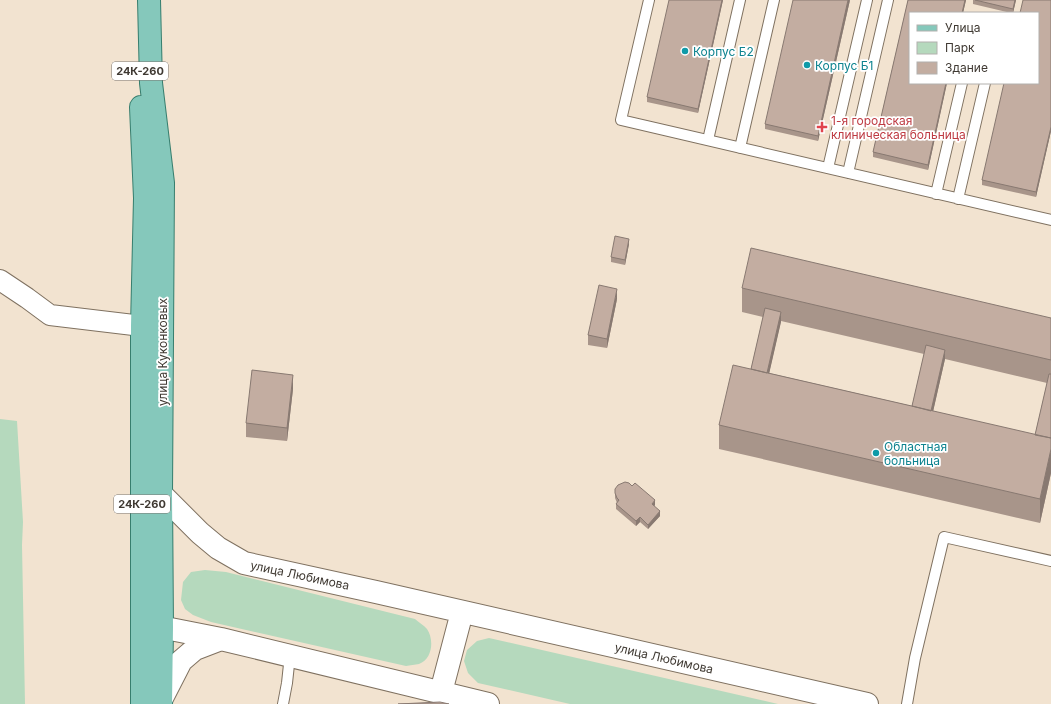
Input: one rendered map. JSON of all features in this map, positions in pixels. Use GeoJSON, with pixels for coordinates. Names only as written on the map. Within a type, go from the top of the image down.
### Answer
{"type":"FeatureCollection","features":[{"type":"Feature","properties":{"kind":"main road","name":"улица Куконковых"},"geometry":{"type":"LineString","coordinates":[[139,0],[142,142],[145,198],[142,326],[141,624],[154,703]]}},
{"type":"Feature","properties":{"kind":"main road","name":"улица Куконковых"},"geometry":{"type":"LineString","coordinates":[[149,0],[151,84],[163,183],[161,494],[162,628],[154,703]]}},
{"type":"Feature","properties":{"kind":"main road","name":"улица Любимова"},"geometry":{"type":"LineString","coordinates":[[161,494],[200,534],[218,548],[244,562],[867,704]]}},
{"type":"Feature","properties":{"kind":"main road"},"geometry":{"type":"LineString","coordinates":[[441,692],[462,612]]}},
{"type":"Feature","properties":{"kind":"main road"},"geometry":{"type":"LineString","coordinates":[[141,624],[221,638],[488,704]]}},
{"type":"Feature","properties":{"kind":"main road"},"geometry":{"type":"LineString","coordinates":[[154,703],[181,661],[195,649],[221,638]]}},
{"type":"Feature","properties":{"kind":"street"},"geometry":{"type":"LineString","coordinates":[[0,280],[50,315],[142,326]]}},
{"type":"Feature","properties":{"kind":"lane"},"geometry":{"type":"LineString","coordinates":[[649,0],[621,120],[1051,220]]}},
{"type":"Feature","properties":{"kind":"lane"},"geometry":{"type":"LineString","coordinates":[[708,140],[740,0]]}},
{"type":"Feature","properties":{"kind":"lane"},"geometry":{"type":"LineString","coordinates":[[740,148],[774,0]]}},
{"type":"Feature","properties":{"kind":"lane"},"geometry":{"type":"LineString","coordinates":[[828,168],[867,0]]}},
{"type":"Feature","properties":{"kind":"lane"},"geometry":{"type":"LineString","coordinates":[[848,173],[888,0]]}},
{"type":"Feature","properties":{"kind":"lane"},"geometry":{"type":"LineString","coordinates":[[936,194],[962,84]]}},
{"type":"Feature","properties":{"kind":"lane"},"geometry":{"type":"LineString","coordinates":[[958,199],[985,84]]}},
{"type":"Feature","properties":{"kind":"lane"},"geometry":{"type":"LineString","coordinates":[[907,704],[915,658],[944,537],[1051,561]]}},
{"type":"Feature","properties":{"kind":"lane"},"geometry":{"type":"LineString","coordinates":[[283,704],[290,655]]}},
{"type":"Feature","properties":{"kind":"green space"},"geometry":{"type":"Polygon","coordinates":[[[0,419],[17,421],[23,522],[22,545],[25,704],[0,704],[0,419]]]}},
{"type":"Feature","properties":{"kind":"green space"},"geometry":{"type":"Polygon","coordinates":[[[205,570],[226,572],[415,619],[426,628],[429,633],[431,638],[430,653],[424,661],[419,664],[406,666],[211,622],[193,615],[185,609],[181,600],[183,582],[191,572],[205,570]]]}},
{"type":"Feature","properties":{"kind":"green space"},"geometry":{"type":"Polygon","coordinates":[[[489,638],[778,704],[570,704],[478,683],[468,673],[464,661],[467,650],[477,641],[489,638]]]}},
{"type":"Feature","properties":{"kind":"building","name":"Корпус Б2"},"geometry":{"type":"Polygon","coordinates":[[[669,0],[722,0],[698,109],[647,97],[669,0]]]}},
{"type":"Feature","properties":{"kind":"building","name":"Корпус Б1"},"geometry":{"type":"Polygon","coordinates":[[[793,0],[848,0],[818,136],[765,124],[793,0]]]}},
{"type":"Feature","properties":{"kind":"building"},"geometry":{"type":"Polygon","coordinates":[[[908,0],[965,0],[962,12],[909,12],[909,84],[946,84],[928,165],[873,152],[908,0]]]}},
{"type":"Feature","properties":{"kind":"building"},"geometry":{"type":"Polygon","coordinates":[[[975,0],[1015,0],[1013,9],[975,0]]]}},
{"type":"Feature","properties":{"kind":"building"},"geometry":{"type":"Polygon","coordinates":[[[1023,0],[1051,0],[1051,127],[1036,192],[982,180],[1004,84],[1039,84],[1039,12],[1020,12],[1023,0]]]}},
{"type":"Feature","properties":{"kind":"building"},"geometry":{"type":"Polygon","coordinates":[[[615,236],[629,239],[625,260],[611,257],[615,236]]]}},
{"type":"Feature","properties":{"kind":"building"},"geometry":{"type":"Polygon","coordinates":[[[751,248],[1051,318],[1051,360],[742,288],[751,248]]]}},
{"type":"Feature","properties":{"kind":"building"},"geometry":{"type":"Polygon","coordinates":[[[599,285],[617,289],[607,339],[588,335],[599,285]]]}},
{"type":"Feature","properties":{"kind":"building"},"geometry":{"type":"Polygon","coordinates":[[[765,308],[781,312],[767,373],[751,369],[765,308]]]}},
{"type":"Feature","properties":{"kind":"building"},"geometry":{"type":"Polygon","coordinates":[[[926,345],[945,350],[931,411],[912,406],[926,345]]]}},
{"type":"Feature","properties":{"kind":"building","name":"Областная больница"},"geometry":{"type":"Polygon","coordinates":[[[733,365],[1051,438],[1051,449],[1040,499],[719,425],[733,365]]]}},
{"type":"Feature","properties":{"kind":"building"},"geometry":{"type":"Polygon","coordinates":[[[252,370],[293,375],[287,428],[246,423],[252,370]]]}},
{"type":"Feature","properties":{"kind":"building"},"geometry":{"type":"Polygon","coordinates":[[[1049,374],[1051,374],[1051,438],[1035,435],[1049,374]]]}},
{"type":"Feature","properties":{"kind":"building"},"geometry":{"type":"Polygon","coordinates":[[[625,482],[632,486],[635,483],[655,500],[652,504],[660,511],[648,525],[640,517],[636,521],[616,504],[619,500],[615,493],[615,489],[618,485],[625,482]]]}},
{"type":"Feature","properties":{"kind":"building"},"geometry":{"type":"Polygon","coordinates":[[[440,702],[449,704],[398,704],[440,702]]]}},
{"type":"Feature","properties":{"kind":"place","name":"Корпус Б2"},"geometry":{"type":"Point","coordinates":[685,51]}},
{"type":"Feature","properties":{"kind":"place","name":"Корпус Б1"},"geometry":{"type":"Point","coordinates":[807,65]}},
{"type":"Feature","properties":{"kind":"place","name":"1-я городская клиническая больница"},"geometry":{"type":"Point","coordinates":[822,127]}},
{"type":"Feature","properties":{"kind":"place","name":"Областная больница"},"geometry":{"type":"Point","coordinates":[876,453]}}]}
